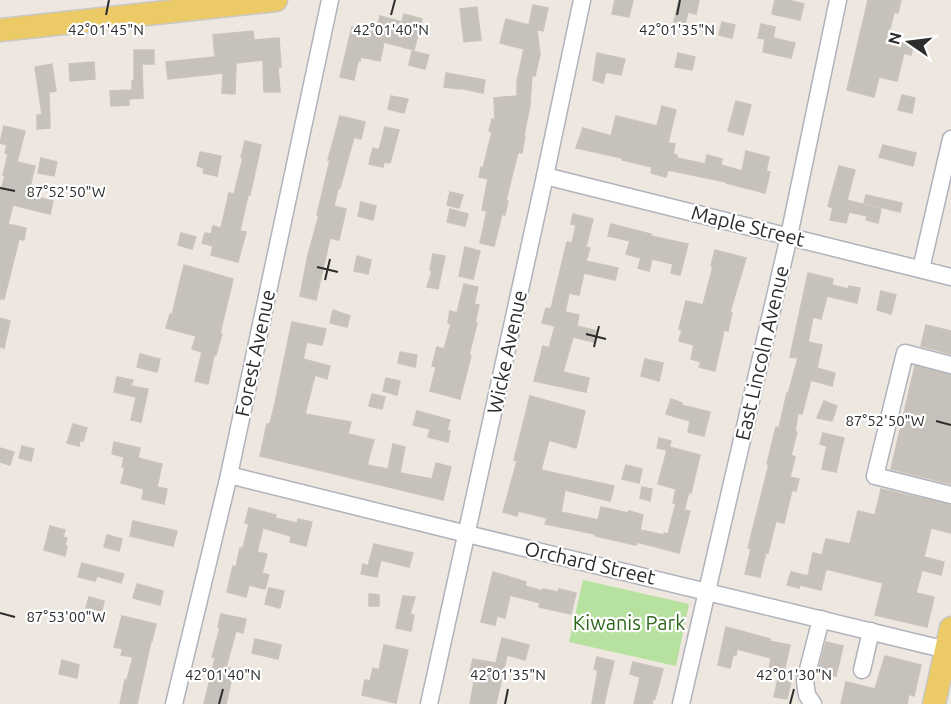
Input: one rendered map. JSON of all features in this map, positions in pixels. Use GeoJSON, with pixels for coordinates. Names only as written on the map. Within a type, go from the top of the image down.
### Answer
{"type":"FeatureCollection","features":[{"type":"Feature","properties":{"kind":"main road"},"geometry":{"type":"LineString","coordinates":[[0,30],[276,0]]}},
{"type":"Feature","properties":{"kind":"main road"},"geometry":{"type":"LineString","coordinates":[[934,704],[949,643]]}},
{"type":"Feature","properties":{"kind":"street","name":"Forest Avenue"},"geometry":{"type":"LineString","coordinates":[[174,704],[229,475],[330,0]]}},
{"type":"Feature","properties":{"kind":"street","name":"Wicke Avenue"},"geometry":{"type":"LineString","coordinates":[[429,704],[582,0]]}},
{"type":"Feature","properties":{"kind":"street","name":"East Lincoln Avenue"},"geometry":{"type":"LineString","coordinates":[[681,704],[789,236],[838,0]]}},
{"type":"Feature","properties":{"kind":"street"},"geometry":{"type":"LineString","coordinates":[[921,269],[951,139]]}},
{"type":"Feature","properties":{"kind":"street","name":"Maple Street"},"geometry":{"type":"LineString","coordinates":[[545,176],[951,277]]}},
{"type":"Feature","properties":{"kind":"street"},"geometry":{"type":"LineString","coordinates":[[951,365],[905,353],[875,476],[951,495]]}},
{"type":"Feature","properties":{"kind":"street","name":"Orchard Street"},"geometry":{"type":"LineString","coordinates":[[229,475],[871,631],[949,643]]}},
{"type":"Feature","properties":{"kind":"street"},"geometry":{"type":"LineString","coordinates":[[813,704],[807,695],[805,681],[821,619]]}},
{"type":"Feature","properties":{"kind":"street"},"geometry":{"type":"LineString","coordinates":[[862,670],[871,631]]}},
{"type":"Feature","properties":{"kind":"green space","name":"Kiwanis Park"},"geometry":{"type":"Polygon","coordinates":[[[583,580],[689,604],[676,666],[569,642],[583,580]]]}},
{"type":"Feature","properties":{"kind":"building"},"geometry":{"type":"Polygon","coordinates":[[[615,0],[633,0],[629,17],[612,14],[615,0]]]}},
{"type":"Feature","properties":{"kind":"building"},"geometry":{"type":"Polygon","coordinates":[[[679,0],[699,0],[696,14],[688,12],[684,29],[673,26],[679,0]]]}},
{"type":"Feature","properties":{"kind":"building"},"geometry":{"type":"Polygon","coordinates":[[[775,0],[804,4],[800,20],[772,14],[775,0]]]}},
{"type":"Feature","properties":{"kind":"building"},"geometry":{"type":"Polygon","coordinates":[[[868,0],[901,0],[898,13],[894,12],[888,37],[914,43],[911,55],[904,53],[897,81],[879,77],[874,97],[847,90],[868,0]]]}},
{"type":"Feature","properties":{"kind":"building"},"geometry":{"type":"Polygon","coordinates":[[[533,5],[548,8],[543,31],[537,30],[540,54],[535,76],[532,75],[530,105],[522,153],[518,152],[506,200],[508,201],[505,215],[502,214],[494,246],[480,243],[487,211],[482,210],[488,179],[479,177],[492,132],[489,131],[492,119],[495,120],[494,98],[517,96],[517,81],[524,49],[500,43],[506,19],[529,25],[533,5]]]}},
{"type":"Feature","properties":{"kind":"building"},"geometry":{"type":"Polygon","coordinates":[[[477,7],[481,40],[464,42],[460,9],[477,7]]]}},
{"type":"Feature","properties":{"kind":"building"},"geometry":{"type":"Polygon","coordinates":[[[404,14],[422,19],[414,50],[384,42],[380,61],[361,57],[354,80],[340,77],[352,27],[376,33],[380,16],[402,22],[404,14]]]}},
{"type":"Feature","properties":{"kind":"building"},"geometry":{"type":"Polygon","coordinates":[[[722,22],[735,25],[732,38],[719,35],[722,22]]]}},
{"type":"Feature","properties":{"kind":"building"},"geometry":{"type":"Polygon","coordinates":[[[761,24],[775,27],[773,38],[795,43],[791,58],[763,52],[765,39],[758,38],[761,24]]]}},
{"type":"Feature","properties":{"kind":"building"},"geometry":{"type":"Polygon","coordinates":[[[253,31],[254,40],[279,38],[280,92],[264,92],[263,60],[236,63],[235,94],[222,93],[223,73],[168,79],[166,62],[215,57],[213,35],[253,31]]]}},
{"type":"Feature","properties":{"kind":"building"},"geometry":{"type":"Polygon","coordinates":[[[134,50],[154,50],[154,64],[142,64],[143,98],[129,99],[129,105],[111,106],[110,91],[132,90],[134,50]]]}},
{"type":"Feature","properties":{"kind":"building"},"geometry":{"type":"Polygon","coordinates":[[[412,51],[429,55],[425,69],[409,65],[412,51]]]}},
{"type":"Feature","properties":{"kind":"building"},"geometry":{"type":"Polygon","coordinates":[[[597,53],[625,59],[621,75],[606,72],[603,83],[593,80],[597,53]]]}},
{"type":"Feature","properties":{"kind":"building"},"geometry":{"type":"Polygon","coordinates":[[[678,53],[695,57],[692,70],[675,67],[678,53]]]}},
{"type":"Feature","properties":{"kind":"building"},"geometry":{"type":"Polygon","coordinates":[[[94,62],[95,79],[70,81],[69,64],[94,62]]]}},
{"type":"Feature","properties":{"kind":"building"},"geometry":{"type":"Polygon","coordinates":[[[52,64],[56,91],[49,92],[50,128],[37,129],[37,115],[42,115],[35,67],[52,64]]]}},
{"type":"Feature","properties":{"kind":"building"},"geometry":{"type":"Polygon","coordinates":[[[446,73],[485,80],[483,93],[444,87],[446,73]]]}},
{"type":"Feature","properties":{"kind":"building"},"geometry":{"type":"Polygon","coordinates":[[[902,95],[915,98],[912,113],[898,110],[902,95]]]}},
{"type":"Feature","properties":{"kind":"building"},"geometry":{"type":"Polygon","coordinates":[[[391,96],[408,99],[404,113],[388,109],[391,96]]]}},
{"type":"Feature","properties":{"kind":"building"},"geometry":{"type":"Polygon","coordinates":[[[736,101],[751,105],[743,135],[728,131],[736,101]]]}},
{"type":"Feature","properties":{"kind":"building"},"geometry":{"type":"Polygon","coordinates":[[[662,106],[676,110],[668,143],[675,144],[673,154],[677,155],[677,158],[705,164],[707,155],[722,159],[721,165],[742,171],[746,151],[769,157],[766,171],[770,172],[765,193],[668,170],[666,177],[651,173],[652,167],[576,148],[583,128],[611,136],[616,116],[657,126],[662,106]]]}},
{"type":"Feature","properties":{"kind":"building"},"geometry":{"type":"Polygon","coordinates":[[[340,116],[365,122],[361,139],[354,137],[340,188],[338,188],[334,206],[346,209],[339,240],[330,238],[316,300],[300,296],[319,215],[317,215],[330,160],[328,160],[340,116]]]}},
{"type":"Feature","properties":{"kind":"building"},"geometry":{"type":"Polygon","coordinates":[[[4,126],[25,131],[17,162],[35,166],[28,195],[53,201],[50,214],[13,205],[8,224],[26,228],[24,240],[19,239],[4,299],[0,299],[0,193],[8,154],[5,153],[7,145],[0,143],[4,126]]]}},
{"type":"Feature","properties":{"kind":"building"},"geometry":{"type":"Polygon","coordinates":[[[385,127],[399,130],[390,163],[384,162],[383,167],[369,164],[373,148],[379,150],[385,127]]]}},
{"type":"Feature","properties":{"kind":"building"},"geometry":{"type":"Polygon","coordinates":[[[245,141],[261,145],[240,231],[246,232],[238,262],[211,255],[213,246],[202,243],[205,233],[211,234],[213,226],[221,228],[229,193],[234,194],[245,141]]]}},
{"type":"Feature","properties":{"kind":"building"},"geometry":{"type":"Polygon","coordinates":[[[883,145],[916,153],[913,166],[879,157],[883,145]]]}},
{"type":"Feature","properties":{"kind":"building"},"geometry":{"type":"Polygon","coordinates":[[[200,152],[221,156],[217,176],[203,173],[204,168],[197,166],[200,152]]]}},
{"type":"Feature","properties":{"kind":"building"},"geometry":{"type":"Polygon","coordinates":[[[41,158],[57,162],[54,176],[38,173],[41,158]]]}},
{"type":"Feature","properties":{"kind":"building"},"geometry":{"type":"Polygon","coordinates":[[[839,166],[855,170],[847,200],[881,209],[878,223],[866,220],[867,216],[849,212],[846,223],[830,220],[833,208],[828,206],[839,166]]]}},
{"type":"Feature","properties":{"kind":"building"},"geometry":{"type":"Polygon","coordinates":[[[450,192],[463,195],[459,208],[447,205],[450,192]]]}},
{"type":"Feature","properties":{"kind":"building"},"geometry":{"type":"Polygon","coordinates":[[[866,195],[902,203],[900,212],[864,203],[866,195]]]}},
{"type":"Feature","properties":{"kind":"building"},"geometry":{"type":"Polygon","coordinates":[[[361,202],[376,206],[373,220],[358,216],[361,202]]]}},
{"type":"Feature","properties":{"kind":"building"},"geometry":{"type":"Polygon","coordinates":[[[450,209],[468,214],[465,226],[447,222],[450,209]]]}},
{"type":"Feature","properties":{"kind":"building"},"geometry":{"type":"Polygon","coordinates":[[[573,214],[593,219],[586,247],[590,248],[586,261],[618,268],[615,280],[584,273],[579,295],[569,293],[565,312],[579,315],[577,326],[597,331],[594,342],[573,337],[563,372],[589,378],[586,392],[534,381],[543,346],[549,348],[555,326],[542,323],[546,308],[551,309],[567,242],[572,243],[576,225],[571,224],[573,214]]]}},
{"type":"Feature","properties":{"kind":"building"},"geometry":{"type":"Polygon","coordinates":[[[611,224],[688,244],[680,275],[671,273],[673,264],[652,259],[649,271],[638,268],[641,258],[626,254],[630,241],[608,236],[611,224]]]}},
{"type":"Feature","properties":{"kind":"building"},"geometry":{"type":"Polygon","coordinates":[[[181,233],[196,237],[192,249],[178,245],[181,233]]]}},
{"type":"Feature","properties":{"kind":"building"},"geometry":{"type":"Polygon","coordinates":[[[465,247],[480,251],[473,279],[459,276],[465,247]]]}},
{"type":"Feature","properties":{"kind":"building"},"geometry":{"type":"Polygon","coordinates":[[[715,250],[746,258],[730,312],[732,313],[728,331],[724,330],[715,371],[699,367],[701,362],[691,359],[694,345],[679,341],[682,330],[679,329],[686,301],[703,305],[715,250]]]}},
{"type":"Feature","properties":{"kind":"building"},"geometry":{"type":"Polygon","coordinates":[[[433,254],[445,256],[438,289],[427,287],[432,271],[430,270],[433,254]]]}},
{"type":"Feature","properties":{"kind":"building"},"geometry":{"type":"Polygon","coordinates":[[[357,256],[371,260],[368,274],[354,271],[357,256]]]}},
{"type":"Feature","properties":{"kind":"building"},"geometry":{"type":"Polygon","coordinates":[[[184,265],[233,279],[220,333],[222,334],[216,355],[214,355],[208,384],[195,381],[202,352],[192,349],[196,336],[166,328],[170,314],[172,315],[184,265]]]}},
{"type":"Feature","properties":{"kind":"building"},"geometry":{"type":"Polygon","coordinates":[[[808,273],[833,279],[832,285],[848,289],[849,286],[860,288],[857,303],[827,296],[821,319],[813,317],[808,342],[822,345],[817,368],[835,373],[832,386],[811,380],[802,414],[798,413],[795,432],[797,432],[791,455],[795,457],[790,477],[799,479],[796,491],[792,490],[784,523],[776,521],[760,577],[745,574],[751,549],[748,548],[776,427],[779,428],[798,358],[790,357],[808,273]]]}},
{"type":"Feature","properties":{"kind":"building"},"geometry":{"type":"Polygon","coordinates":[[[464,284],[478,287],[474,304],[479,305],[469,355],[471,356],[460,399],[430,391],[436,367],[432,366],[437,347],[444,349],[451,324],[448,323],[450,311],[457,313],[464,284]]]}},
{"type":"Feature","properties":{"kind":"building"},"geometry":{"type":"Polygon","coordinates":[[[881,291],[896,295],[891,314],[877,310],[881,291]]]}},
{"type":"Feature","properties":{"kind":"building"},"geometry":{"type":"Polygon","coordinates":[[[333,310],[350,316],[347,327],[330,323],[333,310]]]}},
{"type":"Feature","properties":{"kind":"building"},"geometry":{"type":"Polygon","coordinates":[[[0,318],[10,321],[4,348],[0,347],[0,318]]]}},
{"type":"Feature","properties":{"kind":"building"},"geometry":{"type":"Polygon","coordinates":[[[292,322],[326,329],[322,345],[307,342],[303,359],[330,366],[327,379],[315,375],[305,414],[351,422],[348,434],[374,440],[367,465],[388,469],[393,444],[405,447],[400,473],[432,479],[436,463],[451,467],[443,500],[260,456],[267,424],[270,424],[292,322]]]}},
{"type":"Feature","properties":{"kind":"building"},"geometry":{"type":"Polygon","coordinates":[[[926,325],[951,331],[951,354],[921,346],[926,325]]]}},
{"type":"Feature","properties":{"kind":"building"},"geometry":{"type":"Polygon","coordinates":[[[400,352],[417,355],[415,367],[398,363],[400,352]]]}},
{"type":"Feature","properties":{"kind":"building"},"geometry":{"type":"Polygon","coordinates":[[[140,354],[160,359],[157,372],[137,367],[140,354]]]}},
{"type":"Feature","properties":{"kind":"building"},"geometry":{"type":"Polygon","coordinates":[[[645,359],[663,363],[659,381],[641,376],[645,359]]]}},
{"type":"Feature","properties":{"kind":"building"},"geometry":{"type":"Polygon","coordinates":[[[915,366],[951,375],[951,484],[891,469],[915,366]]]}},
{"type":"Feature","properties":{"kind":"building"},"geometry":{"type":"Polygon","coordinates":[[[117,377],[133,380],[131,386],[148,389],[141,422],[131,420],[136,397],[114,392],[117,377]]]}},
{"type":"Feature","properties":{"kind":"building"},"geometry":{"type":"Polygon","coordinates":[[[386,378],[400,381],[397,395],[383,391],[386,378]]]}},
{"type":"Feature","properties":{"kind":"building"},"geometry":{"type":"Polygon","coordinates":[[[372,394],[385,397],[382,409],[369,406],[372,394]]]}},
{"type":"Feature","properties":{"kind":"building"},"geometry":{"type":"Polygon","coordinates":[[[530,396],[585,411],[576,448],[549,440],[541,470],[614,486],[610,501],[565,490],[561,512],[598,520],[601,507],[628,513],[629,511],[643,515],[640,530],[668,534],[676,503],[673,503],[676,489],[658,484],[667,450],[657,448],[659,438],[671,441],[669,447],[700,455],[691,493],[689,492],[684,510],[690,511],[679,553],[637,542],[636,545],[545,524],[547,518],[518,511],[517,516],[503,512],[517,461],[514,460],[530,396]]]}},
{"type":"Feature","properties":{"kind":"building"},"geometry":{"type":"Polygon","coordinates":[[[671,399],[682,403],[681,405],[710,412],[704,436],[688,432],[690,421],[666,414],[671,399]]]}},
{"type":"Feature","properties":{"kind":"building"},"geometry":{"type":"Polygon","coordinates":[[[824,401],[837,406],[832,421],[817,418],[824,401]]]}},
{"type":"Feature","properties":{"kind":"building"},"geometry":{"type":"Polygon","coordinates":[[[417,411],[450,420],[447,430],[450,431],[448,442],[428,437],[430,429],[413,425],[417,411]]]}},
{"type":"Feature","properties":{"kind":"building"},"geometry":{"type":"Polygon","coordinates":[[[73,424],[87,428],[79,446],[67,443],[73,424]]]}},
{"type":"Feature","properties":{"kind":"building"},"geometry":{"type":"Polygon","coordinates":[[[823,433],[844,438],[836,472],[822,469],[827,446],[820,444],[823,433]]]}},
{"type":"Feature","properties":{"kind":"building"},"geometry":{"type":"Polygon","coordinates":[[[114,442],[140,448],[138,458],[162,464],[157,487],[167,489],[164,504],[142,499],[144,489],[121,483],[125,467],[122,467],[124,457],[112,454],[114,442]]]}},
{"type":"Feature","properties":{"kind":"building"},"geometry":{"type":"Polygon","coordinates":[[[22,446],[34,449],[31,461],[19,458],[22,446]]]}},
{"type":"Feature","properties":{"kind":"building"},"geometry":{"type":"Polygon","coordinates":[[[0,448],[14,452],[10,465],[0,462],[0,448]]]}},
{"type":"Feature","properties":{"kind":"building"},"geometry":{"type":"Polygon","coordinates":[[[626,465],[642,469],[639,483],[622,479],[626,465]]]}},
{"type":"Feature","properties":{"kind":"building"},"geometry":{"type":"Polygon","coordinates":[[[642,487],[652,489],[650,501],[640,498],[642,487]]]}},
{"type":"Feature","properties":{"kind":"building"},"geometry":{"type":"Polygon","coordinates":[[[881,489],[951,505],[951,533],[931,528],[924,557],[944,562],[941,575],[922,570],[916,593],[934,597],[927,627],[875,615],[883,583],[826,569],[821,590],[800,585],[799,588],[787,585],[791,572],[808,576],[813,553],[822,555],[826,539],[850,544],[858,511],[875,515],[881,489]]]}},
{"type":"Feature","properties":{"kind":"building"},"geometry":{"type":"Polygon","coordinates":[[[249,508],[297,523],[298,519],[312,522],[306,546],[290,542],[291,536],[263,528],[257,552],[267,554],[262,573],[269,575],[265,589],[249,585],[246,597],[227,592],[233,566],[236,567],[240,548],[243,548],[249,524],[245,523],[249,508]]]}},
{"type":"Feature","properties":{"kind":"building"},"geometry":{"type":"Polygon","coordinates":[[[133,521],[177,531],[173,546],[130,536],[133,521]]]}},
{"type":"Feature","properties":{"kind":"building"},"geometry":{"type":"Polygon","coordinates":[[[50,526],[65,530],[63,537],[67,538],[65,545],[67,546],[65,556],[44,550],[50,526]]]}},
{"type":"Feature","properties":{"kind":"building"},"geometry":{"type":"Polygon","coordinates":[[[107,535],[122,539],[119,551],[104,547],[107,535]]]}},
{"type":"Feature","properties":{"kind":"building"},"geometry":{"type":"Polygon","coordinates":[[[374,544],[413,553],[409,567],[381,560],[377,577],[361,574],[363,564],[368,566],[374,544]]]}},
{"type":"Feature","properties":{"kind":"building"},"geometry":{"type":"Polygon","coordinates":[[[82,563],[124,574],[121,583],[97,576],[95,581],[78,577],[82,563]]]}},
{"type":"Feature","properties":{"kind":"building"},"geometry":{"type":"Polygon","coordinates":[[[493,572],[526,582],[525,586],[543,591],[543,589],[558,592],[559,589],[576,593],[571,614],[539,607],[540,603],[510,595],[505,618],[497,616],[495,625],[481,622],[493,572]]]}},
{"type":"Feature","properties":{"kind":"building"},"geometry":{"type":"Polygon","coordinates":[[[137,584],[163,591],[160,605],[133,598],[137,584]]]}},
{"type":"Feature","properties":{"kind":"building"},"geometry":{"type":"Polygon","coordinates":[[[269,588],[284,591],[280,608],[265,604],[269,588]]]}},
{"type":"Feature","properties":{"kind":"building"},"geometry":{"type":"Polygon","coordinates":[[[369,594],[379,595],[379,606],[369,606],[369,594]]]}},
{"type":"Feature","properties":{"kind":"building"},"geometry":{"type":"Polygon","coordinates":[[[403,596],[415,597],[410,614],[414,615],[411,631],[396,628],[403,596]]]}},
{"type":"Feature","properties":{"kind":"building"},"geometry":{"type":"Polygon","coordinates":[[[89,597],[104,601],[102,611],[86,608],[89,597]]]}},
{"type":"Feature","properties":{"kind":"building"},"geometry":{"type":"Polygon","coordinates":[[[221,614],[246,619],[243,633],[236,631],[226,667],[234,669],[226,704],[204,704],[215,658],[212,657],[220,628],[218,627],[221,614]]]}},
{"type":"Feature","properties":{"kind":"building"},"geometry":{"type":"Polygon","coordinates":[[[122,616],[156,624],[137,704],[120,704],[133,657],[121,655],[123,649],[114,647],[122,616]]]}},
{"type":"Feature","properties":{"kind":"building"},"geometry":{"type":"Polygon","coordinates":[[[726,627],[770,639],[769,641],[790,645],[784,672],[769,669],[771,658],[737,649],[730,668],[718,665],[726,627]]]}},
{"type":"Feature","properties":{"kind":"building"},"geometry":{"type":"Polygon","coordinates":[[[502,638],[529,645],[525,660],[507,655],[496,704],[470,704],[475,677],[469,676],[473,659],[496,663],[502,638]]]}},
{"type":"Feature","properties":{"kind":"building"},"geometry":{"type":"Polygon","coordinates":[[[255,639],[281,645],[278,659],[252,653],[255,639]]]}},
{"type":"Feature","properties":{"kind":"building"},"geometry":{"type":"Polygon","coordinates":[[[826,642],[843,646],[836,676],[818,672],[826,642]]]}},
{"type":"Feature","properties":{"kind":"building"},"geometry":{"type":"Polygon","coordinates":[[[384,645],[408,650],[396,703],[362,695],[365,680],[370,681],[373,668],[379,670],[384,645]]]}},
{"type":"Feature","properties":{"kind":"building"},"geometry":{"type":"Polygon","coordinates":[[[885,656],[921,665],[914,696],[909,694],[907,704],[841,704],[846,682],[875,689],[885,656]]]}},
{"type":"Feature","properties":{"kind":"building"},"geometry":{"type":"Polygon","coordinates":[[[597,657],[614,661],[604,704],[592,704],[598,670],[594,669],[597,657]]]}},
{"type":"Feature","properties":{"kind":"building"},"geometry":{"type":"Polygon","coordinates":[[[62,660],[79,665],[77,678],[59,674],[62,660]]]}},
{"type":"Feature","properties":{"kind":"building"},"geometry":{"type":"Polygon","coordinates":[[[633,662],[663,669],[652,704],[634,704],[640,677],[630,674],[633,662]]]}},
{"type":"Feature","properties":{"kind":"building"},"geometry":{"type":"Polygon","coordinates":[[[778,679],[791,682],[787,699],[774,697],[778,679]]]}}]}
